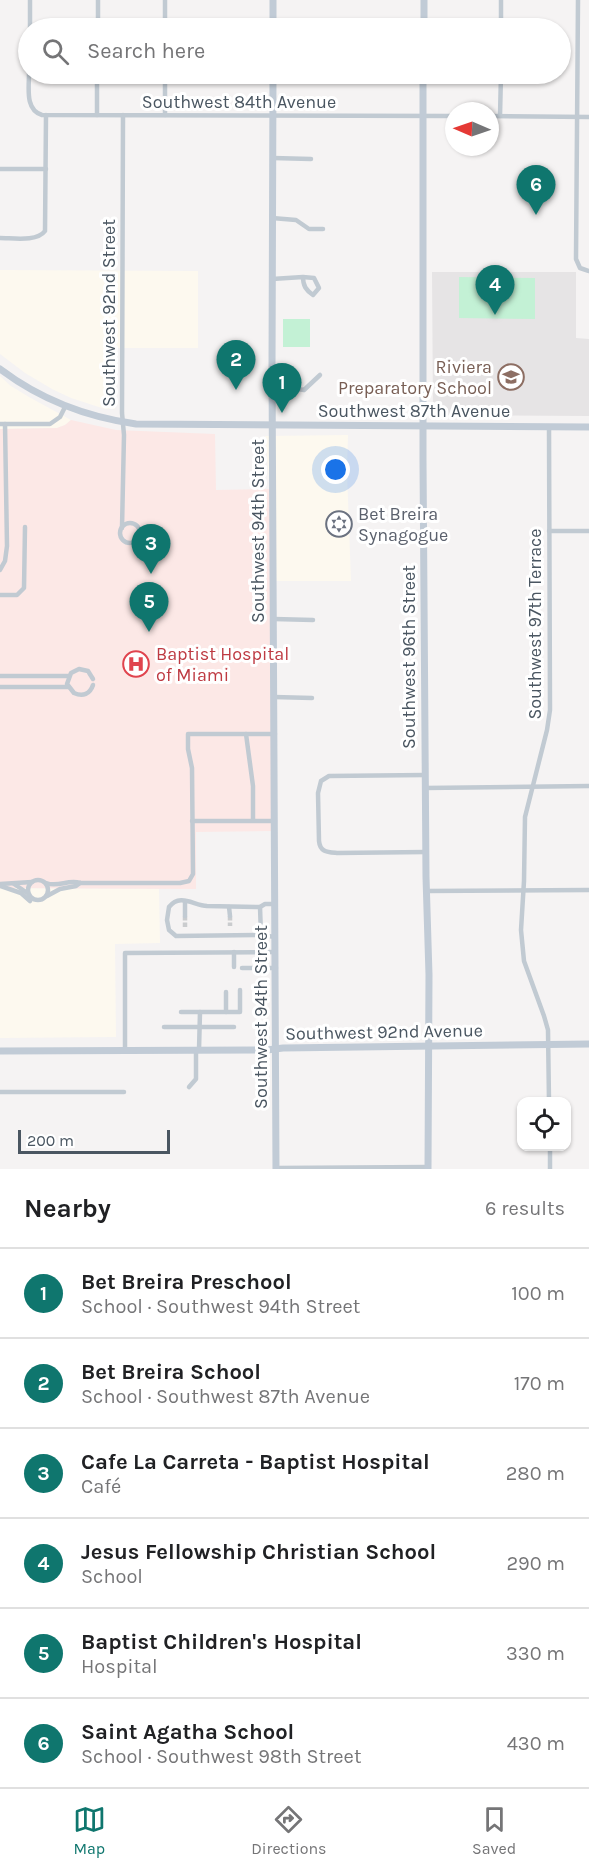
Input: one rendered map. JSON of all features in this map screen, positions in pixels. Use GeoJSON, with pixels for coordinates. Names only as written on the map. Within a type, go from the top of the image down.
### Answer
{"type":"FeatureCollection","features":[{"type":"Feature","properties":{"kind":"street"},"geometry":{"type":"LineString","coordinates":[[30,0],[30,18]]}},
{"type":"Feature","properties":{"kind":"street"},"geometry":{"type":"LineString","coordinates":[[98,0],[98,18]]}},
{"type":"Feature","properties":{"kind":"street"},"geometry":{"type":"LineString","coordinates":[[165,0],[165,18]]}},
{"type":"Feature","properties":{"kind":"street"},"geometry":{"type":"LineString","coordinates":[[273,0],[273,18]]}},
{"type":"Feature","properties":{"kind":"street"},"geometry":{"type":"LineString","coordinates":[[423,18],[424,0]]}},
{"type":"Feature","properties":{"kind":"street"},"geometry":{"type":"LineString","coordinates":[[501,0],[501,18]]}},
{"type":"Feature","properties":{"kind":"street"},"geometry":{"type":"LineString","coordinates":[[578,0],[576,259],[580,268],[589,271]]}},
{"type":"Feature","properties":{"kind":"street"},"geometry":{"type":"LineString","coordinates":[[0,238],[36,237],[42,235],[45,227],[46,115],[35,112],[30,103],[29,84]]}},
{"type":"Feature","properties":{"kind":"street"},"geometry":{"type":"LineString","coordinates":[[97,84],[97,115]]}},
{"type":"Feature","properties":{"kind":"street"},"geometry":{"type":"LineString","coordinates":[[165,84],[165,115]]}},
{"type":"Feature","properties":{"kind":"street","name":"Southwest 94th Street"},"geometry":{"type":"LineString","coordinates":[[273,84],[272,385],[276,1169]]}},
{"type":"Feature","properties":{"kind":"street","name":"Southwest 96th Street"},"geometry":{"type":"LineString","coordinates":[[423,84],[425,788],[429,965],[428,1168]]}},
{"type":"Feature","properties":{"kind":"street"},"geometry":{"type":"LineString","coordinates":[[501,84],[501,116],[589,117]]}},
{"type":"Feature","properties":{"kind":"street","name":"Southwest 84th Avenue"},"geometry":{"type":"LineString","coordinates":[[46,115],[445,116]]}},
{"type":"Feature","properties":{"kind":"street","name":"Southwest 92nd Street"},"geometry":{"type":"LineString","coordinates":[[122,528],[123,115]]}},
{"type":"Feature","properties":{"kind":"street"},"geometry":{"type":"LineString","coordinates":[[273,158],[311,159]]}},
{"type":"Feature","properties":{"kind":"street"},"geometry":{"type":"LineString","coordinates":[[0,169],[46,169]]}},
{"type":"Feature","properties":{"kind":"street"},"geometry":{"type":"LineString","coordinates":[[272,218],[296,220],[309,229],[323,229]]}},
{"type":"Feature","properties":{"kind":"street"},"geometry":{"type":"LineString","coordinates":[[272,279],[303,277]]}},
{"type":"Feature","properties":{"kind":"street","name":"Southwest 87th Avenue"},"geometry":{"type":"LineString","coordinates":[[0,369],[30,390],[65,407],[92,416],[123,422],[165,425],[589,427]]}},
{"type":"Feature","properties":{"kind":"street"},"geometry":{"type":"LineString","coordinates":[[272,385],[304,390],[320,375]]}},
{"type":"Feature","properties":{"kind":"street"},"geometry":{"type":"LineString","coordinates":[[0,570],[7,546],[3,424],[50,424],[60,417],[65,407]]}},
{"type":"Feature","properties":{"kind":"street","name":"Southwest 97th Terrace"},"geometry":{"type":"LineString","coordinates":[[549,427],[550,710],[534,787],[525,817],[521,930],[523,954],[544,1016],[549,1045],[549,1097]]}},
{"type":"Feature","properties":{"kind":"street","name":"Southwest 92nd Street"},"geometry":{"type":"LineString","coordinates":[[123,510],[130,523]]}},
{"type":"Feature","properties":{"kind":"street"},"geometry":{"type":"LineString","coordinates":[[130,523],[136,525],[140,530],[140,536],[136,541],[130,543],[124,540],[121,534],[122,528],[130,523]]}},
{"type":"Feature","properties":{"kind":"street"},"geometry":{"type":"LineString","coordinates":[[0,595],[17,595],[24,588],[25,527]]}},
{"type":"Feature","properties":{"kind":"street"},"geometry":{"type":"LineString","coordinates":[[549,531],[589,531]]}},
{"type":"Feature","properties":{"kind":"street"},"geometry":{"type":"LineString","coordinates":[[274,619],[313,620]]}},
{"type":"Feature","properties":{"kind":"street"},"geometry":{"type":"LineString","coordinates":[[0,687],[68,687],[74,693],[82,695],[89,692],[93,682],[88,671],[75,670],[69,676],[68,687]]}},
{"type":"Feature","properties":{"kind":"street"},"geometry":{"type":"LineString","coordinates":[[0,676],[69,676]]}},
{"type":"Feature","properties":{"kind":"street"},"geometry":{"type":"LineString","coordinates":[[274,697],[312,698]]}},
{"type":"Feature","properties":{"kind":"street"},"geometry":{"type":"LineString","coordinates":[[0,885],[40,880],[54,885],[72,881],[80,883],[183,883],[191,880],[193,874],[192,768],[188,734],[275,734]]}},
{"type":"Feature","properties":{"kind":"street"},"geometry":{"type":"LineString","coordinates":[[246,734],[253,786],[253,820]]}},
{"type":"Feature","properties":{"kind":"street"},"geometry":{"type":"LineString","coordinates":[[425,775],[331,776],[322,779],[318,793],[319,841],[320,848],[324,851],[426,852]]}},
{"type":"Feature","properties":{"kind":"street"},"geometry":{"type":"LineString","coordinates":[[425,788],[589,786]]}},
{"type":"Feature","properties":{"kind":"street"},"geometry":{"type":"LineString","coordinates":[[192,821],[275,820]]}},
{"type":"Feature","properties":{"kind":"street"},"geometry":{"type":"LineString","coordinates":[[29,894],[29,886],[32,882]]}},
{"type":"Feature","properties":{"kind":"street"},"geometry":{"type":"LineString","coordinates":[[46,883],[49,890],[47,896]]}},
{"type":"Feature","properties":{"kind":"street"},"geometry":{"type":"LineString","coordinates":[[14,884],[38,901],[60,889],[80,883]]}},
{"type":"Feature","properties":{"kind":"street"},"geometry":{"type":"LineString","coordinates":[[0,885],[21,893],[30,901]]}},
{"type":"Feature","properties":{"kind":"street"},"geometry":{"type":"LineString","coordinates":[[426,891],[589,890]]}},
{"type":"Feature","properties":{"kind":"street"},"geometry":{"type":"LineString","coordinates":[[275,907],[264,905],[260,907],[199,906],[185,900],[170,905],[167,920],[168,930],[176,936],[261,935],[264,933],[275,935]]}},
{"type":"Feature","properties":{"kind":"street"},"geometry":{"type":"LineString","coordinates":[[185,900],[185,916]]}},
{"type":"Feature","properties":{"kind":"street"},"geometry":{"type":"LineString","coordinates":[[230,907],[230,916]]}},
{"type":"Feature","properties":{"kind":"street"},"geometry":{"type":"LineString","coordinates":[[260,907],[261,935]]}},
{"type":"Feature","properties":{"kind":"street"},"geometry":{"type":"LineString","coordinates":[[230,926],[231,935]]}},
{"type":"Feature","properties":{"kind":"street"},"geometry":{"type":"LineString","coordinates":[[185,927],[185,936]]}},
{"type":"Feature","properties":{"kind":"street"},"geometry":{"type":"LineString","coordinates":[[234,952],[234,967]]}},
{"type":"Feature","properties":{"kind":"street"},"geometry":{"type":"LineString","coordinates":[[125,1051],[125,953],[275,952]]}},
{"type":"Feature","properties":{"kind":"street"},"geometry":{"type":"LineString","coordinates":[[242,968],[276,968]]}},
{"type":"Feature","properties":{"kind":"street"},"geometry":{"type":"LineString","coordinates":[[181,1012],[240,1012],[240,990]]}},
{"type":"Feature","properties":{"kind":"street"},"geometry":{"type":"LineString","coordinates":[[226,993],[226,1012]]}},
{"type":"Feature","properties":{"kind":"street"},"geometry":{"type":"LineString","coordinates":[[189,1087],[196,1080],[200,1012]]}},
{"type":"Feature","properties":{"kind":"street"},"geometry":{"type":"LineString","coordinates":[[164,1028],[234,1027]]}},
{"type":"Feature","properties":{"kind":"street","name":"Southwest 92nd Avenue"},"geometry":{"type":"LineString","coordinates":[[0,1051],[267,1050],[589,1044]]}},
{"type":"Feature","properties":{"kind":"street"},"geometry":{"type":"LineString","coordinates":[[0,1092],[124,1092]]}},
{"type":"Feature","properties":{"kind":"street"},"geometry":{"type":"LineString","coordinates":[[550,1151],[550,1169]]}},
{"type":"Feature","properties":{"kind":"street"},"geometry":{"type":"LineString","coordinates":[[276,1169],[428,1168]]}},
{"type":"Feature","properties":{"kind":"shaded area"},"geometry":{"type":"Polygon","coordinates":[[[0,270],[198,271],[198,348],[117,348],[115,409],[105,409],[71,398],[25,373],[0,354],[0,270]]]}},
{"type":"Feature","properties":{"kind":"shaded area","name":"Riviera Preparatory School"},"geometry":{"type":"Polygon","coordinates":[[[432,272],[576,272],[576,338],[589,339],[589,416],[433,415],[432,272]]]}},
{"type":"Feature","properties":{"kind":"shaded area"},"geometry":{"type":"Polygon","coordinates":[[[0,376],[11,386],[71,420],[57,428],[0,429],[0,376]]]}},
{"type":"Feature","properties":{"kind":"shaded area","name":"Baptist Hospital of Miami"},"geometry":{"type":"Polygon","coordinates":[[[71,420],[116,430],[215,434],[216,490],[270,489],[272,831],[196,832],[196,889],[0,888],[0,429],[57,428],[71,420]]]}},
{"type":"Feature","properties":{"kind":"shaded area"},"geometry":{"type":"Polygon","coordinates":[[[348,435],[351,581],[270,581],[270,489],[265,436],[348,435]]]}},
{"type":"Feature","properties":{"kind":"shaded area"},"geometry":{"type":"Polygon","coordinates":[[[0,888],[159,889],[160,943],[115,944],[116,1037],[0,1038],[0,888]]]}},
{"type":"Feature","properties":{"kind":"green space"},"geometry":{"type":"Polygon","coordinates":[[[459,277],[535,278],[535,319],[459,318],[459,277]]]}},
{"type":"Feature","properties":{"kind":"green space"},"geometry":{"type":"Polygon","coordinates":[[[283,319],[310,319],[310,347],[283,347],[283,319]]]}},
{"type":"Feature","properties":{"kind":"tunnel"},"geometry":{"type":"LineString","coordinates":[[185,916],[185,927]]}},
{"type":"Feature","properties":{"kind":"tunnel"},"geometry":{"type":"LineString","coordinates":[[230,916],[230,926]]}},
{"type":"Feature","properties":{"kind":"place","name":"Saint Agatha School"},"geometry":{"type":"Point","coordinates":[536,215]}},
{"type":"Feature","properties":{"kind":"place","name":"Jesus Fellowship Christian School"},"geometry":{"type":"Point","coordinates":[495,315]}},
{"type":"Feature","properties":{"kind":"place","name":"Riviera Preparatory School"},"geometry":{"type":"Point","coordinates":[511,377]}},
{"type":"Feature","properties":{"kind":"place","name":"Bet Breira School"},"geometry":{"type":"Point","coordinates":[236,390]}},
{"type":"Feature","properties":{"kind":"place","name":"Bet Breira Preschool"},"geometry":{"type":"Point","coordinates":[282,413]}},
{"type":"Feature","properties":{"kind":"place","name":"Bet Breira Synagogue"},"geometry":{"type":"Point","coordinates":[339,524]}},
{"type":"Feature","properties":{"kind":"place","name":"Cafe La Carreta - Baptist Hospital"},"geometry":{"type":"Point","coordinates":[151,574]}},
{"type":"Feature","properties":{"kind":"place","name":"Baptist Children's Hospital"},"geometry":{"type":"Point","coordinates":[149,632]}},
{"type":"Feature","properties":{"kind":"place","name":"Baptist Hospital of Miami"},"geometry":{"type":"Point","coordinates":[136,664]}}]}
